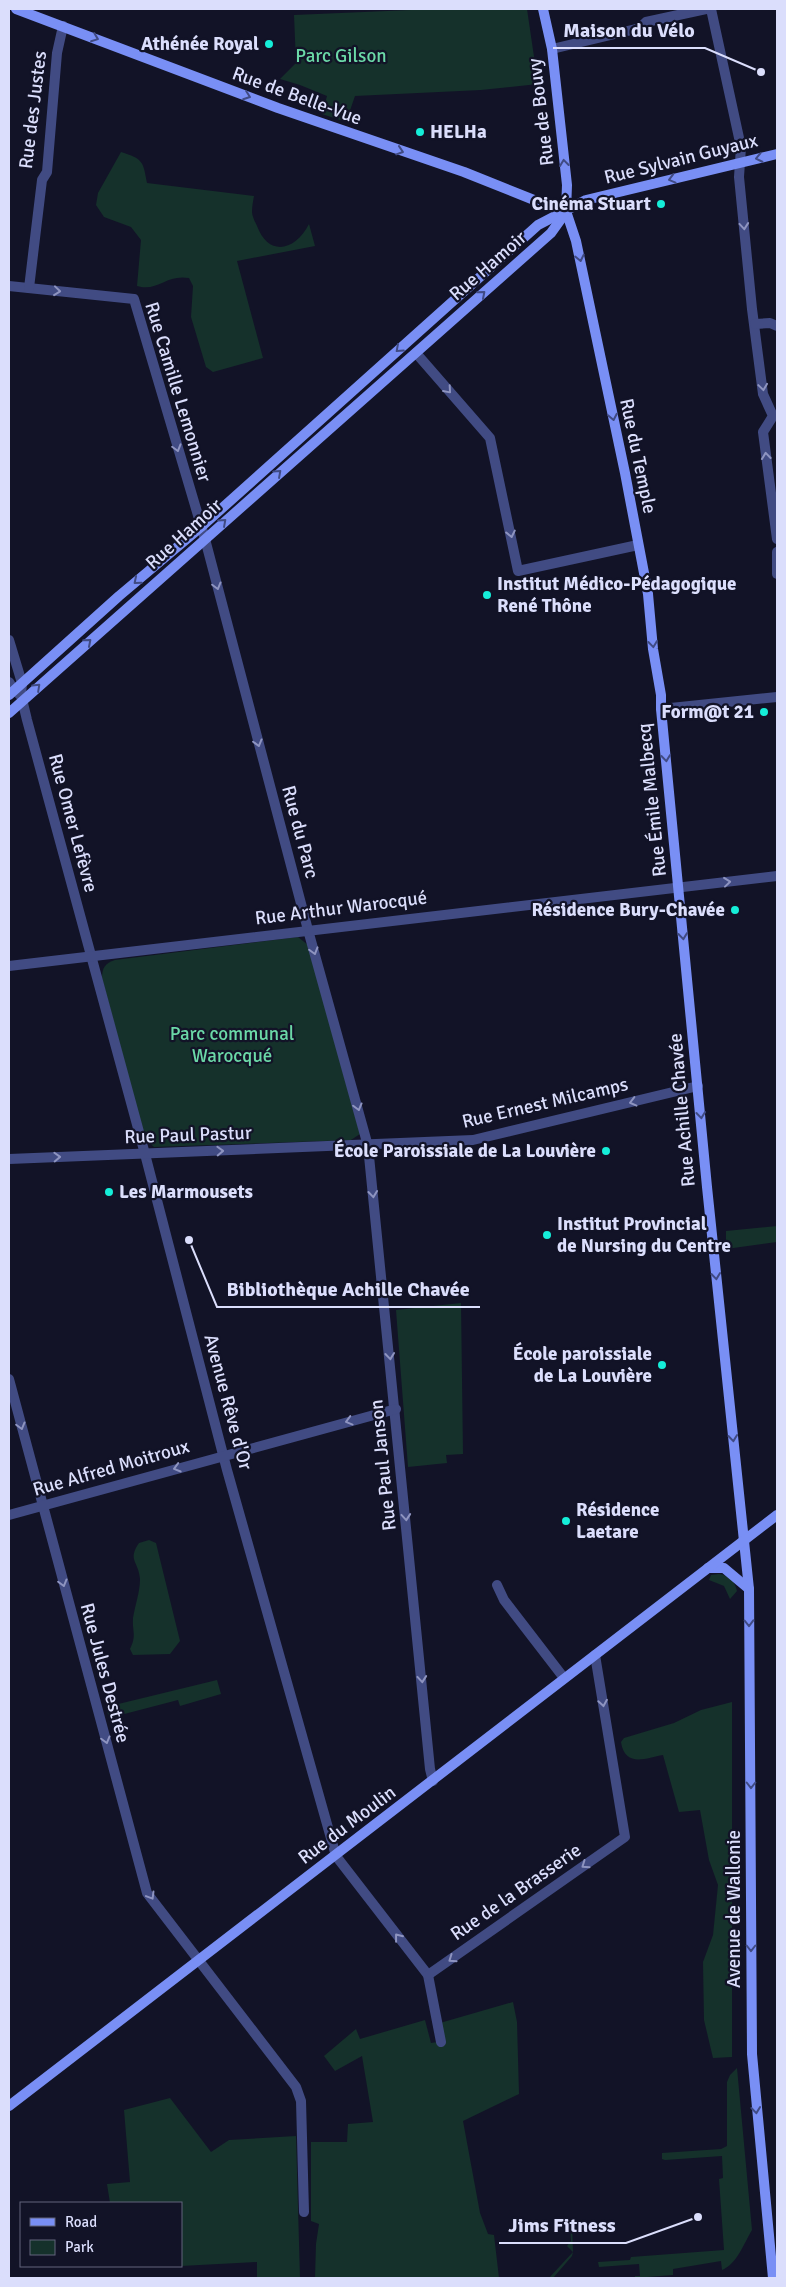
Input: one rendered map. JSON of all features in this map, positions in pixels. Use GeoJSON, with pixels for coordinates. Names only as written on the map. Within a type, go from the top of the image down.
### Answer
{"type":"FeatureCollection","features":[{"type":"Feature","properties":{"kind":"street","name":"Rue de Belle-Vue"},"geometry":{"type":"LineString","coordinates":[[16,9],[278,108],[464,172],[563,211]]}},
{"type":"Feature","properties":{"kind":"street","name":"Rue de Bouvy"},"geometry":{"type":"LineString","coordinates":[[543,9],[552,49],[567,185],[563,211]]}},
{"type":"Feature","properties":{"kind":"street"},"geometry":{"type":"LineString","coordinates":[[552,49],[640,28],[646,22],[706,9]]}},
{"type":"Feature","properties":{"kind":"street"},"geometry":{"type":"LineString","coordinates":[[711,9],[741,147],[739,177],[752,309],[763,394],[775,416],[763,432],[777,539]]}},
{"type":"Feature","properties":{"kind":"street","name":"Rue des Justes"},"geometry":{"type":"LineString","coordinates":[[29,288],[42,180],[46,172],[57,53],[63,26]]}},
{"type":"Feature","properties":{"kind":"street","name":"Rue Sylvain Guyaux"},"geometry":{"type":"LineString","coordinates":[[563,211],[586,200],[777,154]]}},
{"type":"Feature","properties":{"kind":"street","name":"Rue Hamoir"},"geometry":{"type":"LineString","coordinates":[[16,691],[205,539],[551,233],[563,211]]}},
{"type":"Feature","properties":{"kind":"street","name":"Rue Hamoir"},"geometry":{"type":"LineString","coordinates":[[9,713],[16,691],[119,596],[201,528],[538,225],[563,211]]}},
{"type":"Feature","properties":{"kind":"street","name":"Rue du Temple"},"geometry":{"type":"LineString","coordinates":[[563,211],[580,259],[648,594],[653,650],[661,695],[661,709]]}},
{"type":"Feature","properties":{"kind":"street","name":"Rue Camille Lemonnier"},"geometry":{"type":"LineString","coordinates":[[9,286],[134,299],[201,528]]}},
{"type":"Feature","properties":{"kind":"street"},"geometry":{"type":"LineString","coordinates":[[755,324],[770,323],[777,326]]}},
{"type":"Feature","properties":{"kind":"street"},"geometry":{"type":"LineString","coordinates":[[416,353],[490,438],[518,571],[638,545]]}},
{"type":"Feature","properties":{"kind":"street","name":"Rue du Parc"},"geometry":{"type":"LineString","coordinates":[[201,528],[308,930],[368,1146]]}},
{"type":"Feature","properties":{"kind":"street"},"geometry":{"type":"LineString","coordinates":[[777,552],[777,574]]}},
{"type":"Feature","properties":{"kind":"street","name":"Rue Omer Lefèvre"},"geometry":{"type":"LineString","coordinates":[[9,640],[16,691],[27,720],[91,955]]}},
{"type":"Feature","properties":{"kind":"street"},"geometry":{"type":"LineString","coordinates":[[661,709],[777,697]]}},
{"type":"Feature","properties":{"kind":"street","name":"Rue Émile Malbecq"},"geometry":{"type":"LineString","coordinates":[[661,709],[678,887]]}},
{"type":"Feature","properties":{"kind":"street","name":"Rue Arthur Warocqué"},"geometry":{"type":"LineString","coordinates":[[9,966],[777,876]]}},
{"type":"Feature","properties":{"kind":"street","name":"Rue Achille Chavée"},"geometry":{"type":"LineString","coordinates":[[678,887],[744,1539]]}},
{"type":"Feature","properties":{"kind":"street","name":"Avenue Rêve d'Or"},"geometry":{"type":"LineString","coordinates":[[91,955],[224,1455],[336,1856]]}},
{"type":"Feature","properties":{"kind":"street","name":"Rue Ernest Milcamps"},"geometry":{"type":"LineString","coordinates":[[368,1146],[473,1140],[698,1086]]}},
{"type":"Feature","properties":{"kind":"street","name":"Rue Paul Pastur"},"geometry":{"type":"LineString","coordinates":[[9,1159],[368,1146]]}},
{"type":"Feature","properties":{"kind":"street","name":"Rue Paul Janson"},"geometry":{"type":"LineString","coordinates":[[368,1146],[396,1409],[429,1760],[433,1781]]}},
{"type":"Feature","properties":{"kind":"street","name":"Rue Jules Destrée"},"geometry":{"type":"LineString","coordinates":[[9,1379],[147,1893],[292,2080],[299,2094],[304,2142],[304,2212]]}},
{"type":"Feature","properties":{"kind":"street","name":"Rue Alfred Moitroux"},"geometry":{"type":"LineString","coordinates":[[9,1515],[396,1409]]}},
{"type":"Feature","properties":{"kind":"street","name":"Rue du Moulin"},"geometry":{"type":"LineString","coordinates":[[9,2106],[336,1856],[744,1539],[777,1516]]}},
{"type":"Feature","properties":{"kind":"street","name":"Avenue de Wallonie"},"geometry":{"type":"LineString","coordinates":[[744,1539],[749,1589],[752,2054],[773,2278]]}},
{"type":"Feature","properties":{"kind":"street"},"geometry":{"type":"LineString","coordinates":[[705,1570],[710,1567],[724,1568],[749,1589]]}},
{"type":"Feature","properties":{"kind":"street"},"geometry":{"type":"LineString","coordinates":[[497,1585],[504,1600],[564,1678]]}},
{"type":"Feature","properties":{"kind":"street","name":"Rue de la Brasserie"},"geometry":{"type":"LineString","coordinates":[[428,1975],[625,1837],[595,1655]]}},
{"type":"Feature","properties":{"kind":"street"},"geometry":{"type":"LineString","coordinates":[[336,1856],[428,1975],[441,2042]]}},
{"type":"Feature","properties":{"kind":"green space","name":"Parc Gilson"},"geometry":{"type":"Polygon","coordinates":[[[434,9],[527,9],[538,84],[481,90],[355,96],[346,122],[322,114],[327,96],[280,79],[296,63],[294,15],[434,9]]]}},
{"type":"Feature","properties":{"kind":"green space"},"geometry":{"type":"Polygon","coordinates":[[[121,152],[141,162],[147,183],[254,196],[252,215],[262,236],[268,243],[275,246],[283,247],[297,240],[309,224],[315,246],[237,261],[263,358],[213,372],[206,367],[191,317],[193,286],[189,278],[174,278],[151,287],[137,286],[141,240],[131,227],[104,217],[96,205],[98,193],[121,152]]]}},
{"type":"Feature","properties":{"kind":"green space","name":"Parc communal Warocqué"},"geometry":{"type":"Polygon","coordinates":[[[298,937],[308,945],[360,1134],[351,1140],[154,1147],[145,1139],[102,978],[105,966],[115,960],[298,937]]]}},
{"type":"Feature","properties":{"kind":"green space"},"geometry":{"type":"Polygon","coordinates":[[[777,1226],[777,1242],[726,1249],[726,1231],[777,1226]]]}},
{"type":"Feature","properties":{"kind":"green space"},"geometry":{"type":"Polygon","coordinates":[[[461,1303],[463,1454],[446,1455],[447,1463],[408,1467],[396,1310],[461,1303]]]}},
{"type":"Feature","properties":{"kind":"green space"},"geometry":{"type":"Polygon","coordinates":[[[149,1540],[156,1543],[180,1641],[170,1654],[133,1655],[130,1649],[134,1634],[133,1618],[140,1579],[134,1553],[139,1543],[149,1540]]]}},
{"type":"Feature","properties":{"kind":"green space"},"geometry":{"type":"Polygon","coordinates":[[[719,1574],[731,1579],[735,1584],[737,1591],[730,1599],[724,1586],[709,1580],[711,1575],[719,1574]]]}},
{"type":"Feature","properties":{"kind":"green space"},"geometry":{"type":"Polygon","coordinates":[[[217,1680],[221,1694],[180,1706],[178,1700],[109,1718],[106,1707],[217,1680]]]}},
{"type":"Feature","properties":{"kind":"green space"},"geometry":{"type":"Polygon","coordinates":[[[732,1702],[732,2057],[713,2058],[704,2020],[703,1962],[713,1935],[718,1885],[709,1860],[700,1810],[679,1812],[663,1755],[643,1759],[632,1758],[623,1750],[621,1742],[624,1738],[674,1723],[701,1710],[732,1702]]]}},
{"type":"Feature","properties":{"kind":"green space"},"geometry":{"type":"Polygon","coordinates":[[[513,2002],[517,2022],[519,2094],[463,2121],[480,2213],[488,2234],[494,2235],[499,2278],[315,2278],[316,2244],[319,2224],[311,2221],[311,2142],[347,2142],[348,2124],[373,2122],[362,2056],[335,2071],[324,2056],[356,2029],[360,2039],[425,2020],[431,2043],[437,2042],[433,2025],[513,2002]]]}},
{"type":"Feature","properties":{"kind":"green space"},"geometry":{"type":"Polygon","coordinates":[[[737,2068],[752,2230],[740,2253],[732,2263],[722,2270],[721,2261],[673,2269],[673,2275],[635,2278],[635,2276],[640,2276],[639,2264],[599,2267],[598,2262],[630,2260],[631,2257],[724,2250],[719,2179],[723,2178],[722,2156],[665,2160],[662,2159],[662,2153],[721,2149],[727,2146],[727,2082],[730,2075],[737,2068]]]}},
{"type":"Feature","properties":{"kind":"green space"},"geometry":{"type":"Polygon","coordinates":[[[170,2098],[211,2152],[229,2140],[296,2136],[300,2278],[257,2278],[257,2262],[182,2266],[182,2202],[110,2202],[107,2184],[130,2182],[124,2110],[170,2098]]]}},
{"type":"Feature","properties":{"kind":"green space"},"geometry":{"type":"Polygon","coordinates":[[[570,2223],[572,2224],[573,2252],[567,2246],[571,2241],[570,2223]]]}},
{"type":"Feature","properties":{"kind":"green space"},"geometry":{"type":"Polygon","coordinates":[[[573,2252],[572,2256],[553,2278],[549,2278],[573,2252]]]}},
{"type":"Feature","properties":{"kind":"place","name":"Athénée Royal"},"geometry":{"type":"Point","coordinates":[269,44]}},
{"type":"Feature","properties":{"kind":"place","name":"Maison du Vélo"},"geometry":{"type":"Point","coordinates":[761,72]}},
{"type":"Feature","properties":{"kind":"place","name":"HELHa"},"geometry":{"type":"Point","coordinates":[420,132]}},
{"type":"Feature","properties":{"kind":"place","name":"Cinéma Stuart"},"geometry":{"type":"Point","coordinates":[661,204]}},
{"type":"Feature","properties":{"kind":"place","name":"Institut Médico-Pédagogique René Thône"},"geometry":{"type":"Point","coordinates":[487,595]}},
{"type":"Feature","properties":{"kind":"place","name":"Form@t 21"},"geometry":{"type":"Point","coordinates":[764,712]}},
{"type":"Feature","properties":{"kind":"place","name":"Résidence Bury-Chavée"},"geometry":{"type":"Point","coordinates":[735,910]}},
{"type":"Feature","properties":{"kind":"place","name":"École Paroissiale de La Louvière"},"geometry":{"type":"Point","coordinates":[606,1151]}},
{"type":"Feature","properties":{"kind":"place","name":"Les Marmousets"},"geometry":{"type":"Point","coordinates":[109,1192]}},
{"type":"Feature","properties":{"kind":"place","name":"Institut Provincial de Nursing du Centre"},"geometry":{"type":"Point","coordinates":[547,1235]}},
{"type":"Feature","properties":{"kind":"place","name":"Bibliothèque Achille Chavée"},"geometry":{"type":"Point","coordinates":[189,1240]}},
{"type":"Feature","properties":{"kind":"place","name":"École paroissiale de La Louvière"},"geometry":{"type":"Point","coordinates":[662,1365]}},
{"type":"Feature","properties":{"kind":"place","name":"Résidence Laetare"},"geometry":{"type":"Point","coordinates":[566,1521]}},
{"type":"Feature","properties":{"kind":"place","name":"Jims Fitness"},"geometry":{"type":"Point","coordinates":[698,2217]}}]}
